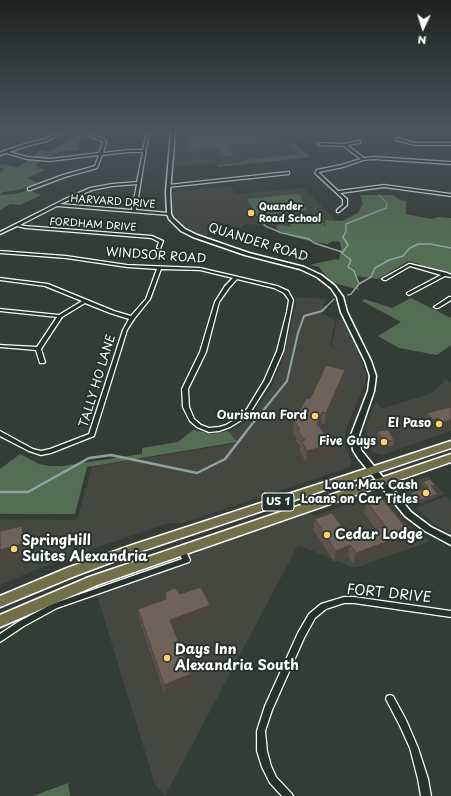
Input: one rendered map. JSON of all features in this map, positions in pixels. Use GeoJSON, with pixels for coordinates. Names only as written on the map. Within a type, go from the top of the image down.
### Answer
{"type":"FeatureCollection","features":[{"type":"Feature","properties":{"kind":"highway","name":"US 1"},"geometry":{"type":"LineString","coordinates":[[0,602],[71,572],[128,551],[451,444]]}},
{"type":"Feature","properties":{"kind":"highway","name":"US 1"},"geometry":{"type":"LineString","coordinates":[[0,621],[93,581],[451,458]]}},
{"type":"Feature","properties":{"kind":"street"},"geometry":{"type":"LineString","coordinates":[[29,189],[64,176],[94,168]]}},
{"type":"Feature","properties":{"kind":"street"},"geometry":{"type":"LineString","coordinates":[[134,211],[141,168]]}},
{"type":"Feature","properties":{"kind":"street"},"geometry":{"type":"LineString","coordinates":[[169,214],[168,186],[170,168]]}},
{"type":"Feature","properties":{"kind":"street"},"geometry":{"type":"LineString","coordinates":[[329,168],[315,172],[346,201],[345,205],[338,211]]}},
{"type":"Feature","properties":{"kind":"street"},"geometry":{"type":"LineString","coordinates":[[168,186],[288,174]]}},
{"type":"Feature","properties":{"kind":"street"},"geometry":{"type":"LineString","coordinates":[[0,233],[56,205],[99,187],[139,183]]}},
{"type":"Feature","properties":{"kind":"street"},"geometry":{"type":"LineString","coordinates":[[338,192],[384,186],[451,195]]}},
{"type":"Feature","properties":{"kind":"street","name":"HARVARD DRIVE"},"geometry":{"type":"LineString","coordinates":[[56,205],[169,214]]}},
{"type":"Feature","properties":{"kind":"street","name":"QUANDER ROAD"},"geometry":{"type":"LineString","coordinates":[[169,214],[174,223],[189,233],[248,254],[302,268],[320,276],[333,287],[340,297],[344,312],[368,361],[373,376],[371,391],[354,439],[357,450],[382,482],[416,521],[451,541]]}},
{"type":"Feature","properties":{"kind":"street","name":"FORDHAM DRIVE"},"geometry":{"type":"LineString","coordinates":[[16,225],[25,227],[152,237],[161,241],[159,248]]}},
{"type":"Feature","properties":{"kind":"street","name":"WINDSOR ROAD"},"geometry":{"type":"LineString","coordinates":[[0,252],[73,258],[127,266],[200,269],[275,287],[283,290],[289,295],[291,300],[280,351],[267,381],[249,410],[241,418],[228,426],[215,430],[204,429],[192,420],[186,407],[185,389],[203,352],[217,302],[227,287],[236,278]]}},
{"type":"Feature","properties":{"kind":"street"},"geometry":{"type":"LineString","coordinates":[[384,279],[408,266],[415,266],[451,276]]}},
{"type":"Feature","properties":{"kind":"street","name":"TALLY HO LANE"},"geometry":{"type":"LineString","coordinates":[[0,433],[34,452],[46,453],[88,438],[94,432],[120,341],[132,318],[148,299],[160,267]]}},
{"type":"Feature","properties":{"kind":"street"},"geometry":{"type":"LineString","coordinates":[[409,294],[445,274]]}},
{"type":"Feature","properties":{"kind":"street"},"geometry":{"type":"LineString","coordinates":[[0,280],[46,285],[132,318]]}},
{"type":"Feature","properties":{"kind":"street"},"geometry":{"type":"LineString","coordinates":[[436,307],[451,298]]}},
{"type":"Feature","properties":{"kind":"street"},"geometry":{"type":"LineString","coordinates":[[38,349],[60,316],[85,301]]}},
{"type":"Feature","properties":{"kind":"street"},"geometry":{"type":"LineString","coordinates":[[0,310],[60,316]]}},
{"type":"Feature","properties":{"kind":"street"},"geometry":{"type":"LineString","coordinates":[[0,346],[38,349]]}},
{"type":"Feature","properties":{"kind":"street"},"geometry":{"type":"LineString","coordinates":[[38,349],[42,362]]}},
{"type":"Feature","properties":{"kind":"street"},"geometry":{"type":"LineString","coordinates":[[0,638],[21,624],[55,606],[186,560],[182,551]]}},
{"type":"Feature","properties":{"kind":"street","name":"FORT DRIVE"},"geometry":{"type":"LineString","coordinates":[[288,796],[273,780],[267,767],[262,751],[262,731],[271,703],[301,636],[312,616],[324,606],[344,600],[354,600],[451,614]]}},
{"type":"Feature","properties":{"kind":"street"},"geometry":{"type":"LineString","coordinates":[[390,699],[414,748],[423,779],[426,796]]}},
{"type":"Feature","properties":{"kind":"shaded area","name":"Quander Road School"},"geometry":{"type":"Polygon","coordinates":[[[231,186],[235,194],[304,188],[344,229],[306,239],[266,223],[260,226],[247,223],[240,228],[224,223],[204,237],[184,228],[174,217],[172,212],[173,192],[231,186]]]}},
{"type":"Feature","properties":{"kind":"shaded area"},"geometry":{"type":"Polygon","coordinates":[[[295,297],[326,299],[321,313],[335,320],[330,346],[352,358],[332,346],[337,318],[343,321],[360,355],[359,356],[366,375],[366,381],[345,431],[345,445],[352,461],[350,467],[180,524],[169,523],[98,547],[30,572],[0,585],[0,519],[77,520],[92,467],[237,443],[227,432],[242,424],[253,414],[271,388],[282,362],[296,304],[295,297]]]}},
{"type":"Feature","properties":{"kind":"shaded area"},"geometry":{"type":"Polygon","coordinates":[[[445,379],[451,382],[451,431],[382,455],[371,451],[365,427],[376,401],[381,409],[430,394],[443,383],[445,379]]]}},
{"type":"Feature","properties":{"kind":"shaded area"},"geometry":{"type":"Polygon","coordinates":[[[428,476],[444,494],[413,505],[401,491],[404,485],[428,476]]]}},
{"type":"Feature","properties":{"kind":"shaded area"},"geometry":{"type":"Polygon","coordinates":[[[375,495],[383,497],[405,522],[430,541],[355,568],[298,545],[165,796],[155,784],[94,586],[185,553],[187,556],[195,554],[208,545],[268,524],[310,513],[314,516],[375,495]]]}},
{"type":"Feature","properties":{"kind":"shaded area"},"geometry":{"type":"Polygon","coordinates":[[[446,496],[451,502],[451,533],[434,524],[416,508],[446,496]]]}},
{"type":"Feature","properties":{"kind":"green space"},"geometry":{"type":"Polygon","coordinates":[[[1,168],[41,168],[45,170],[27,178],[38,183],[18,190],[3,192],[0,195],[0,174],[4,169],[1,168]]]}},
{"type":"Feature","properties":{"kind":"green space"},"geometry":{"type":"Polygon","coordinates":[[[28,190],[41,195],[20,205],[10,204],[0,210],[0,195],[15,194],[28,190]]]}},
{"type":"Feature","properties":{"kind":"green space"},"geometry":{"type":"Polygon","coordinates":[[[296,194],[300,195],[307,210],[284,213],[280,210],[282,213],[257,216],[247,199],[296,194]]]}},
{"type":"Feature","properties":{"kind":"green space"},"geometry":{"type":"Polygon","coordinates":[[[360,195],[393,195],[400,200],[406,201],[406,214],[431,219],[438,217],[451,218],[451,274],[419,266],[420,264],[408,261],[378,279],[356,276],[359,290],[331,282],[319,267],[310,265],[336,259],[339,260],[341,248],[340,242],[333,241],[328,244],[313,242],[290,236],[278,230],[276,226],[280,225],[291,227],[286,218],[318,215],[325,227],[326,220],[342,221],[358,213],[363,204],[360,195]]]}},
{"type":"Feature","properties":{"kind":"green space"},"geometry":{"type":"Polygon","coordinates":[[[411,298],[451,318],[451,345],[437,355],[399,348],[378,336],[401,322],[362,301],[364,299],[392,308],[411,298]]]}},
{"type":"Feature","properties":{"kind":"green space"},"geometry":{"type":"Polygon","coordinates":[[[193,430],[213,434],[228,431],[237,442],[87,467],[75,514],[0,514],[0,469],[20,454],[39,464],[63,466],[142,454],[142,448],[178,442],[193,430]]]}},
{"type":"Feature","properties":{"kind":"green space"},"geometry":{"type":"Polygon","coordinates":[[[68,783],[70,796],[33,796],[68,783]]]}},
{"type":"Feature","properties":{"kind":"building","name":"Ourisman Ford"},"geometry":{"type":"Polygon","coordinates":[[[326,365],[345,370],[326,413],[322,412],[317,424],[325,434],[329,433],[337,442],[307,451],[301,441],[305,440],[297,430],[300,429],[294,422],[306,398],[310,399],[326,365]]]}},
{"type":"Feature","properties":{"kind":"building"},"geometry":{"type":"Polygon","coordinates":[[[451,407],[451,420],[442,422],[438,418],[433,420],[427,413],[451,407]]]}},
{"type":"Feature","properties":{"kind":"building"},"geometry":{"type":"Polygon","coordinates":[[[388,430],[394,440],[383,442],[378,431],[388,430]]]}},
{"type":"Feature","properties":{"kind":"building","name":"Loan Max Cash Loans on Car Titles"},"geometry":{"type":"Polygon","coordinates":[[[430,479],[435,485],[431,486],[438,494],[418,501],[411,493],[428,487],[423,482],[430,479]]]}},
{"type":"Feature","properties":{"kind":"building"},"geometry":{"type":"Polygon","coordinates":[[[381,497],[410,533],[356,553],[350,545],[336,551],[315,519],[332,513],[350,538],[385,526],[367,502],[381,497]]]}},
{"type":"Feature","properties":{"kind":"building"},"geometry":{"type":"Polygon","coordinates":[[[22,526],[25,543],[0,550],[0,531],[22,526]]]}},
{"type":"Feature","properties":{"kind":"building","name":"Days Inn Alexandria South"},"geometry":{"type":"Polygon","coordinates":[[[201,587],[210,605],[170,620],[191,674],[164,685],[138,609],[166,599],[165,592],[175,588],[180,594],[201,587]]]}},
{"type":"Feature","properties":{"kind":"waterway"},"geometry":{"type":"LineString","coordinates":[[379,195],[387,203],[386,209]]}},
{"type":"Feature","properties":{"kind":"waterway"},"geometry":{"type":"LineString","coordinates":[[359,284],[354,271],[348,267],[351,260],[342,253],[348,245],[343,237],[346,231],[346,224],[386,208]]}},
{"type":"Feature","properties":{"kind":"waterway"},"geometry":{"type":"LineString","coordinates":[[264,224],[265,226],[282,233],[309,239],[314,243],[342,252]]}},
{"type":"Feature","properties":{"kind":"waterway"},"geometry":{"type":"LineString","coordinates":[[359,284],[371,277],[375,268],[389,260],[403,256],[410,248],[418,244],[430,244],[451,248]]}},
{"type":"Feature","properties":{"kind":"waterway"},"geometry":{"type":"LineString","coordinates":[[348,295],[351,294],[359,284]]}},
{"type":"Feature","properties":{"kind":"waterway"},"geometry":{"type":"LineString","coordinates":[[245,433],[287,381],[298,333],[304,316],[322,311],[334,299]]}},
{"type":"Feature","properties":{"kind":"waterway"},"geometry":{"type":"LineString","coordinates":[[0,492],[28,492],[89,458],[111,455],[197,473],[225,459],[246,432]]}},
{"type":"Feature","properties":{"kind":"place","name":"Quander Road School"},"geometry":{"type":"Point","coordinates":[251,213]}},
{"type":"Feature","properties":{"kind":"place","name":"Ourisman Ford"},"geometry":{"type":"Point","coordinates":[315,416]}},
{"type":"Feature","properties":{"kind":"place","name":"El Paso"},"geometry":{"type":"Point","coordinates":[439,424]}},
{"type":"Feature","properties":{"kind":"place","name":"Five Guys"},"geometry":{"type":"Point","coordinates":[384,442]}},
{"type":"Feature","properties":{"kind":"place","name":"Loan Max Cash Loans on Car Titles"},"geometry":{"type":"Point","coordinates":[426,493]}},
{"type":"Feature","properties":{"kind":"place","name":"Cedar Lodge"},"geometry":{"type":"Point","coordinates":[327,535]}},
{"type":"Feature","properties":{"kind":"place","name":"SpringHill Suites Alexandria"},"geometry":{"type":"Point","coordinates":[14,549]}},
{"type":"Feature","properties":{"kind":"place","name":"Days Inn Alexandria South"},"geometry":{"type":"Point","coordinates":[167,658]}}]}
